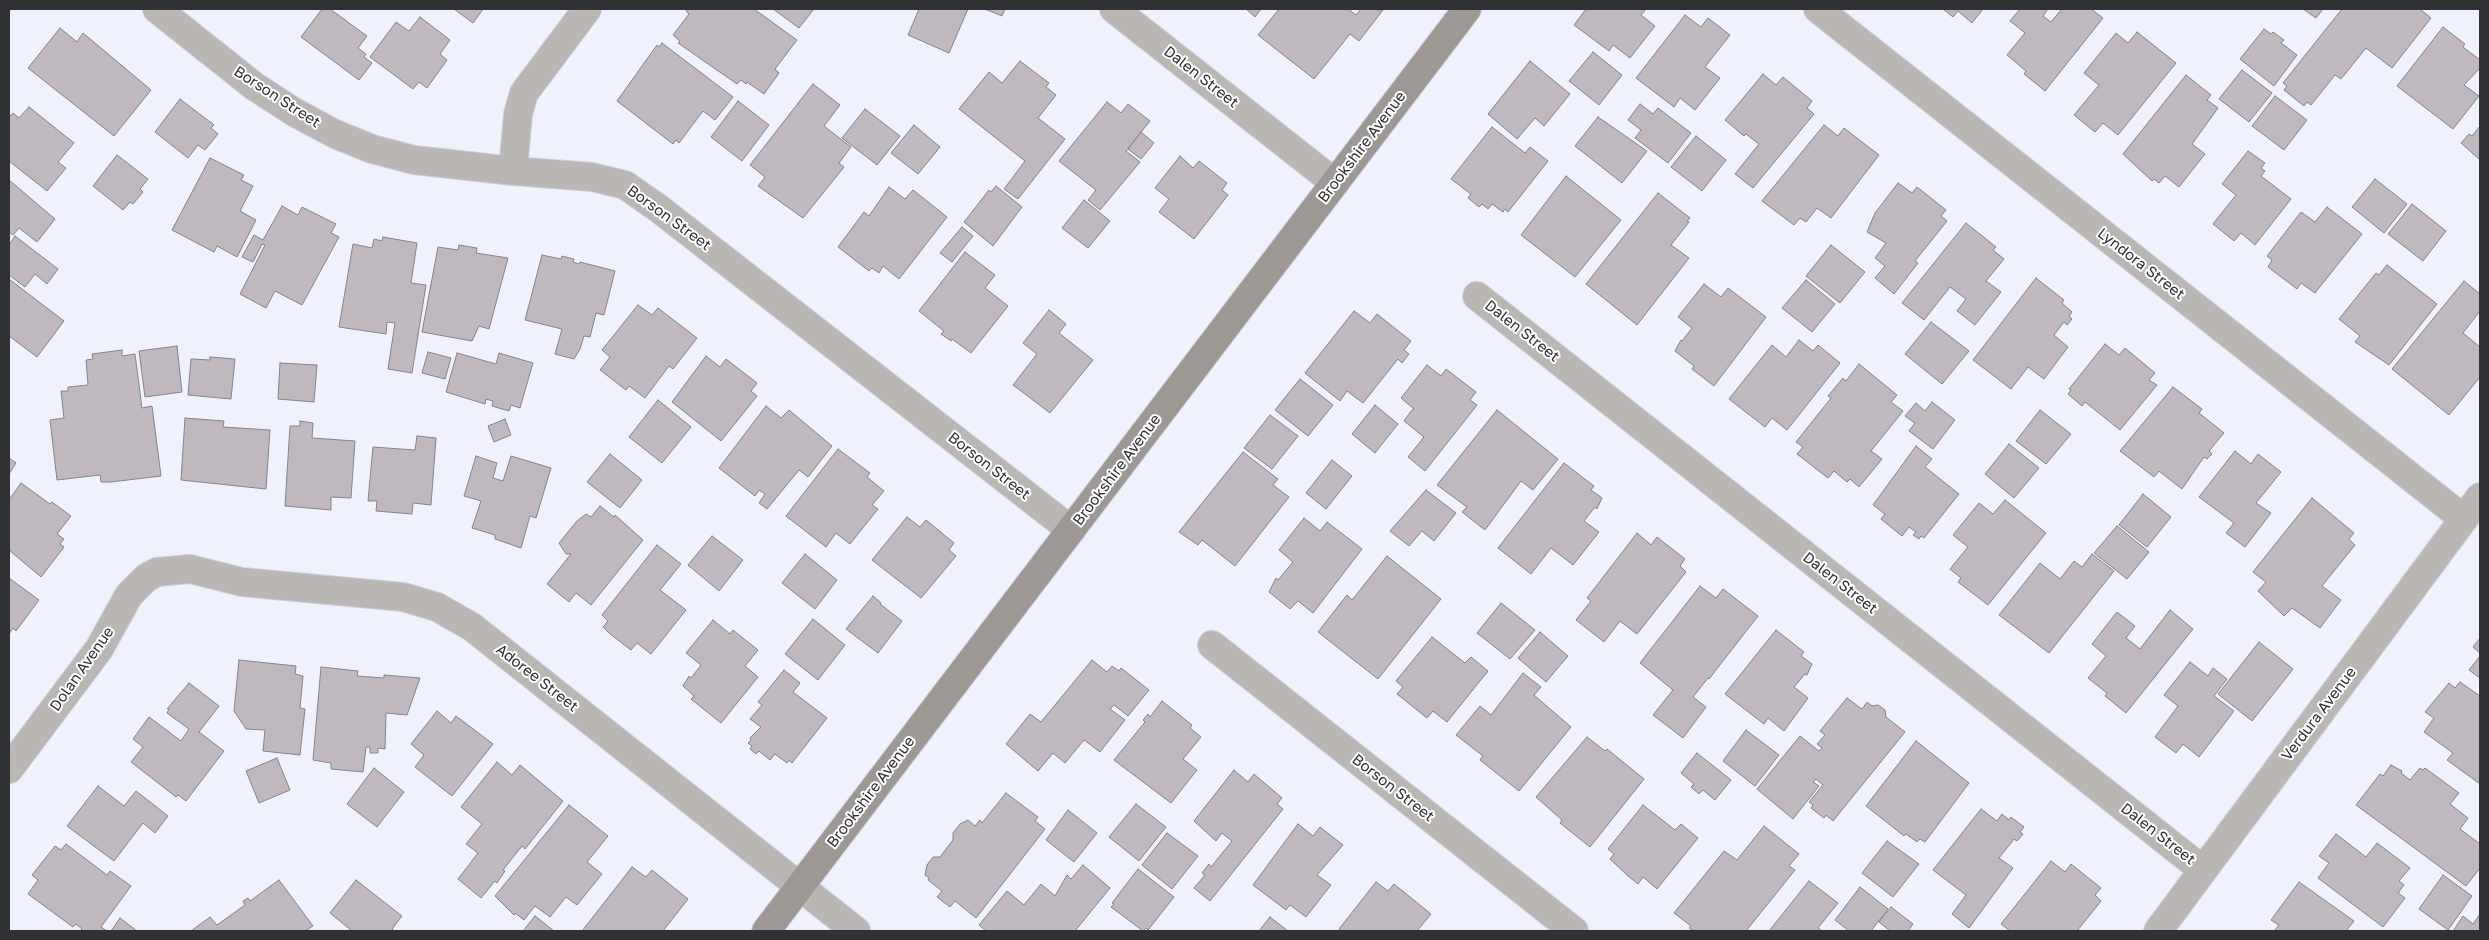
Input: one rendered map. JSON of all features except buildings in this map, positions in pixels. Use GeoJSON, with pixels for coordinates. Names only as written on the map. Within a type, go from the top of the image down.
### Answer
{"type":"FeatureCollection","features":[{"type":"Feature","properties":{"kind":"street","name":"Borson Street"},"geometry":{"type":"LineString","coordinates":[[157,9],[254,86],[294,112],[335,134],[372,149],[414,160],[513,171],[592,177],[625,185],[641,195],[1072,530]]}},
{"type":"Feature","properties":{"kind":"street"},"geometry":{"type":"LineString","coordinates":[[513,171],[518,114],[524,93],[588,9]]}},
{"type":"Feature","properties":{"kind":"street","name":"Dalen Street"},"geometry":{"type":"LineString","coordinates":[[1114,9],[1335,182]]}},
{"type":"Feature","properties":{"kind":"street","name":"Brookshire Avenue"},"geometry":{"type":"LineString","coordinates":[[766,931],[1468,9]]}},
{"type":"Feature","properties":{"kind":"street","name":"Lyndora Street"},"geometry":{"type":"LineString","coordinates":[[1818,9],[2464,519]]}},
{"type":"Feature","properties":{"kind":"street","name":"Dalen Street"},"geometry":{"type":"LineString","coordinates":[[1477,296],[2203,870]]}},
{"type":"Feature","properties":{"kind":"street","name":"Verdura Avenue"},"geometry":{"type":"LineString","coordinates":[[2158,931],[2480,497]]}},
{"type":"Feature","properties":{"kind":"street","name":"Adoree Street"},"geometry":{"type":"LineString","coordinates":[[157,572],[190,569],[242,582],[403,597],[437,607],[472,627],[856,931]]}},
{"type":"Feature","properties":{"kind":"street","name":"Dolan Avenue"},"geometry":{"type":"LineString","coordinates":[[9,769],[99,649],[129,594],[146,578],[157,572]]}},
{"type":"Feature","properties":{"kind":"street","name":"Borson Street"},"geometry":{"type":"LineString","coordinates":[[1212,645],[1574,931]]}}]}
